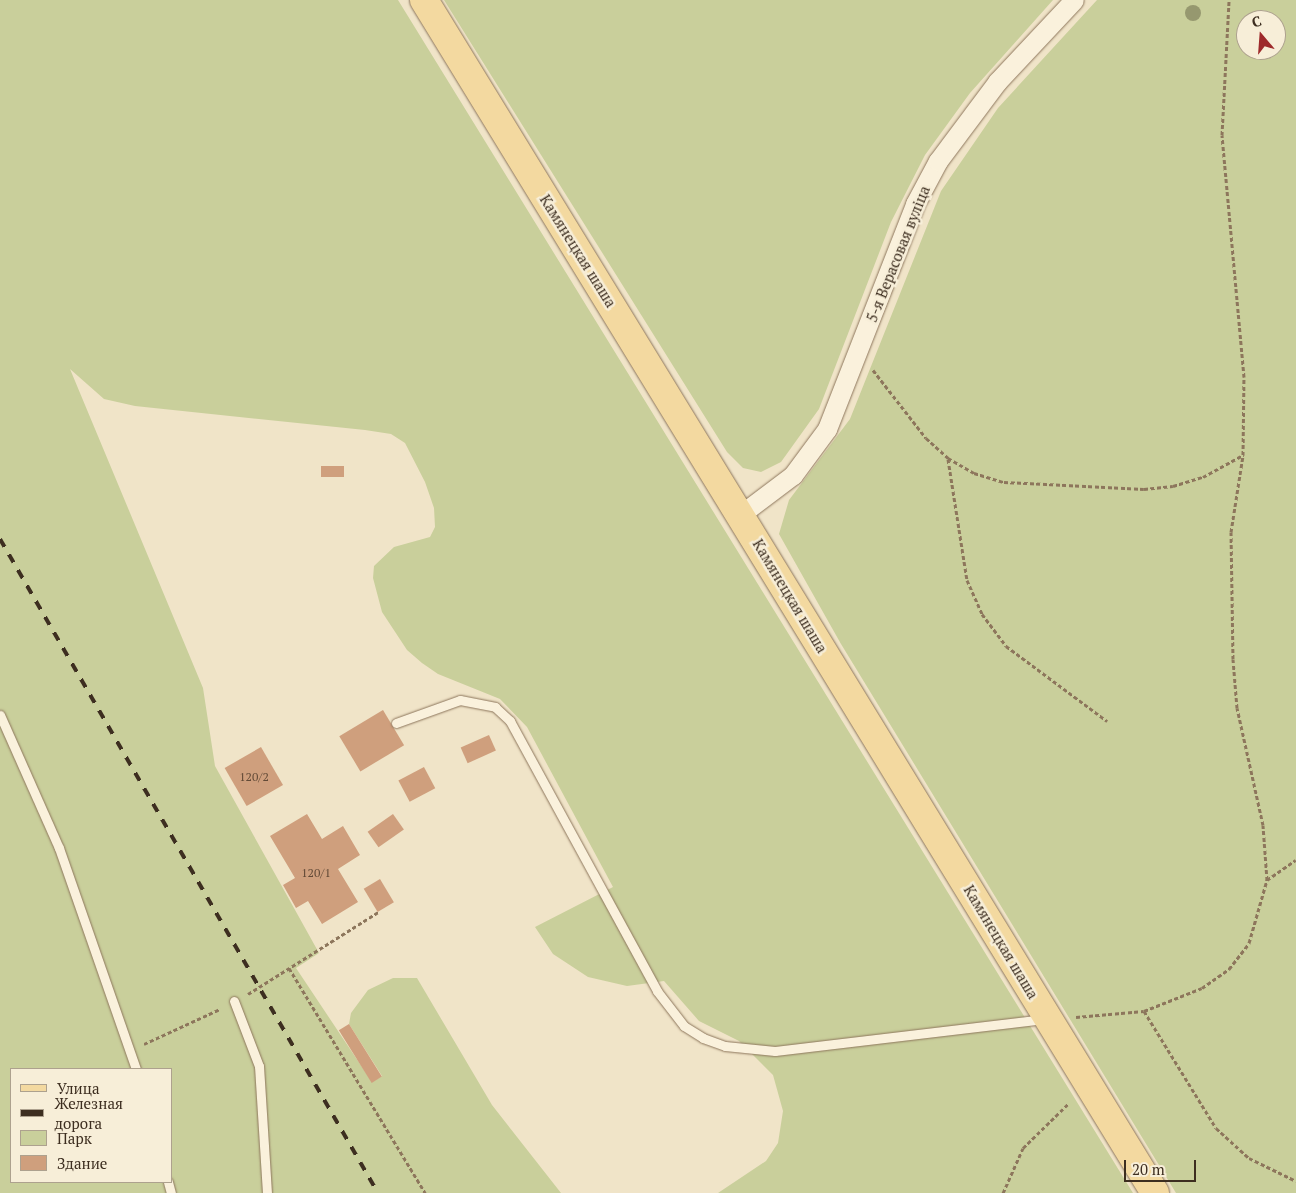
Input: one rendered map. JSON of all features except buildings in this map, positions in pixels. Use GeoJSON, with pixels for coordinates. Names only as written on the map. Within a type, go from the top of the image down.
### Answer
{"type":"FeatureCollection","features":[{"type":"Feature","properties":{"kind":"main road","name":"Камянецкая шаша"},"geometry":{"type":"LineString","coordinates":[[424,0],[1155,1193]]}},
{"type":"Feature","properties":{"kind":"street","name":"5-я Верасовая вуліца"},"geometry":{"type":"LineString","coordinates":[[740,515],[772,493],[811,453],[827,429],[859,352],[915,204],[938,161],[997,82],[1074,0]]}},
{"type":"Feature","properties":{"kind":"lane"},"geometry":{"type":"LineString","coordinates":[[396,723],[460,700],[494,707],[510,721],[656,991],[684,1026],[703,1038],[725,1046],[775,1051],[1048,1018]]}},
{"type":"Feature","properties":{"kind":"lane"},"geometry":{"type":"LineString","coordinates":[[0,715],[59,848],[136,1068]]}},
{"type":"Feature","properties":{"kind":"lane"},"geometry":{"type":"LineString","coordinates":[[234,1001],[259,1066],[267,1193]]}},
{"type":"Feature","properties":{"kind":"path"},"geometry":{"type":"LineString","coordinates":[[1048,1018],[1144,1011],[1202,988],[1229,969],[1249,943],[1267,880],[1263,825],[1237,708],[1233,659],[1232,532],[1243,455],[1244,377],[1222,135],[1229,0]]}},
{"type":"Feature","properties":{"kind":"path"},"geometry":{"type":"LineString","coordinates":[[859,352],[926,438],[948,458],[974,473],[1004,482],[1144,489],[1203,477],[1243,455]]}},
{"type":"Feature","properties":{"kind":"path"},"geometry":{"type":"LineString","coordinates":[[948,458],[967,580],[982,614],[1006,646],[1107,720]]}},
{"type":"Feature","properties":{"kind":"path"},"geometry":{"type":"LineString","coordinates":[[1267,880],[1296,860]]}},
{"type":"Feature","properties":{"kind":"path"},"geometry":{"type":"LineString","coordinates":[[130,1050],[234,1001],[378,912]]}},
{"type":"Feature","properties":{"kind":"path"},"geometry":{"type":"LineString","coordinates":[[289,968],[425,1193]]}},
{"type":"Feature","properties":{"kind":"path"},"geometry":{"type":"LineString","coordinates":[[1144,1011],[1216,1128],[1249,1158],[1296,1181]]}},
{"type":"Feature","properties":{"kind":"path"},"geometry":{"type":"LineString","coordinates":[[1003,1193],[1024,1148],[1041,1127],[1090,1088]]}},
{"type":"Feature","properties":{"kind":"green space"},"geometry":{"type":"Polygon","coordinates":[[[0,0],[398,0],[1133,1193],[718,1193],[766,1161],[778,1143],[783,1111],[773,1075],[739,1041],[699,1021],[664,981],[627,986],[588,977],[553,954],[535,927],[613,887],[527,727],[500,699],[438,674],[422,663],[407,650],[382,612],[373,578],[374,566],[394,547],[430,537],[435,527],[434,508],[425,482],[405,443],[391,434],[365,430],[135,406],[104,399],[70,369],[203,688],[215,766],[319,953],[296,968],[372,1082],[382,1076],[349,1024],[351,1013],[368,990],[393,978],[417,978],[492,1105],[561,1193],[0,1193],[0,0]]]}},
{"type":"Feature","properties":{"kind":"green space"},"geometry":{"type":"Polygon","coordinates":[[[444,0],[1053,0],[970,93],[925,155],[891,222],[819,409],[781,462],[761,472],[743,468],[727,452],[444,0]]]}},
{"type":"Feature","properties":{"kind":"green space"},"geometry":{"type":"Polygon","coordinates":[[[1097,0],[1296,0],[1296,1193],[1176,1193],[841,644],[779,534],[789,500],[850,419],[941,191],[998,108],[1097,0]]]}},
{"type":"Feature","properties":{"kind":"railway"},"geometry":{"type":"LineString","coordinates":[[0,539],[378,1193]]}}]}
